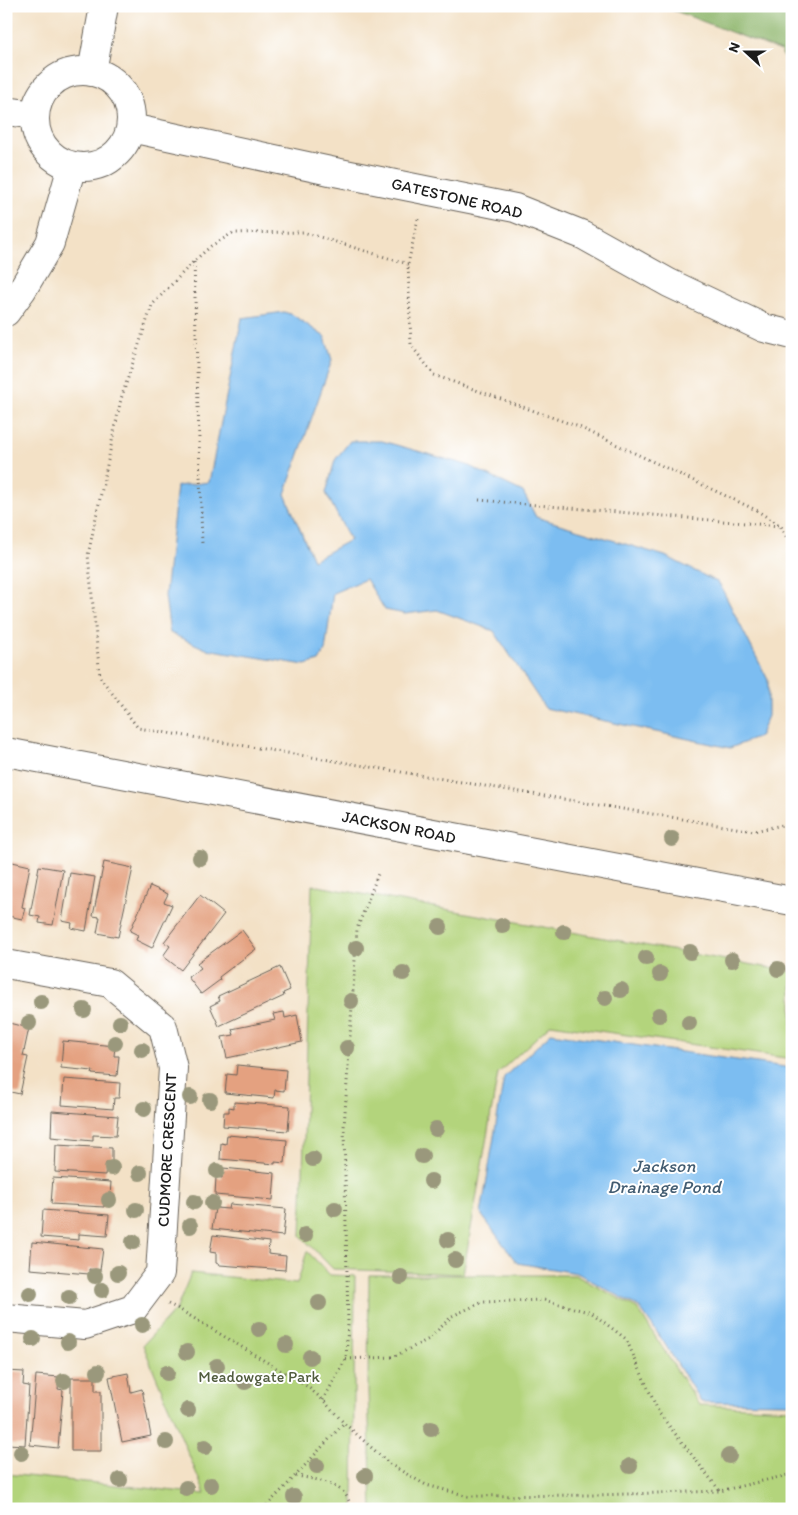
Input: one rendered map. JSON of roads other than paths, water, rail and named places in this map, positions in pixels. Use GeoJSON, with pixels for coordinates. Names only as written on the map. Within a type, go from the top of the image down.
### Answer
{"type":"FeatureCollection","features":[{"type":"Feature","properties":{"kind":"street"},"geometry":{"type":"LineString","coordinates":[[92,72],[104,6]]}},
{"type":"Feature","properties":{"kind":"street"},"geometry":{"type":"LineString","coordinates":[[76,72],[92,72],[106,77],[118,86],[126,99],[131,113],[131,128],[125,143],[115,155],[102,164],[87,168],[72,166],[59,161],[48,153],[36,129],[36,115],[40,100],[48,86],[61,77],[76,72]]}},
{"type":"Feature","properties":{"kind":"street"},"geometry":{"type":"LineString","coordinates":[[6,111],[36,115]]}},
{"type":"Feature","properties":{"kind":"street","name":"GATESTONE ROAD"},"geometry":{"type":"LineString","coordinates":[[131,128],[330,171],[515,208],[583,235],[669,283],[764,328],[792,334]]}},
{"type":"Feature","properties":{"kind":"street"},"geometry":{"type":"LineString","coordinates":[[6,312],[22,290],[50,243],[72,166]]}},
{"type":"Feature","properties":{"kind":"street","name":"JACKSON ROAD"},"geometry":{"type":"LineString","coordinates":[[6,752],[792,901]]}},
{"type":"Feature","properties":{"kind":"street","name":"CUDMORE CRESCENT"},"geometry":{"type":"LineString","coordinates":[[6,964],[110,983],[163,1027],[173,1068],[160,1273],[133,1309],[85,1325],[6,1318]]}},
{"type":"Feature","properties":{"kind":"water"},"geometry":{"type":"Polygon","coordinates":[[[284,312],[293,315],[325,337],[332,360],[285,494],[313,560],[350,540],[326,493],[335,460],[350,441],[382,441],[467,465],[523,492],[536,517],[665,556],[719,583],[768,680],[768,716],[759,737],[730,748],[545,708],[494,631],[437,610],[405,614],[385,610],[366,579],[333,593],[325,651],[319,661],[305,665],[206,649],[170,633],[165,596],[177,486],[209,482],[242,318],[284,312]]]}},
{"type":"Feature","properties":{"kind":"water","name":"Jackson Drainage Pond"},"geometry":{"type":"Polygon","coordinates":[[[551,1033],[792,1068],[792,1403],[701,1402],[663,1341],[639,1307],[577,1273],[517,1263],[481,1214],[504,1077],[551,1033]]]}},
{"type":"Feature","properties":{"kind":"park label","name":"Meadowgate Park"},"geometry":{"type":"Point","coordinates":[259,1376]}}]}
